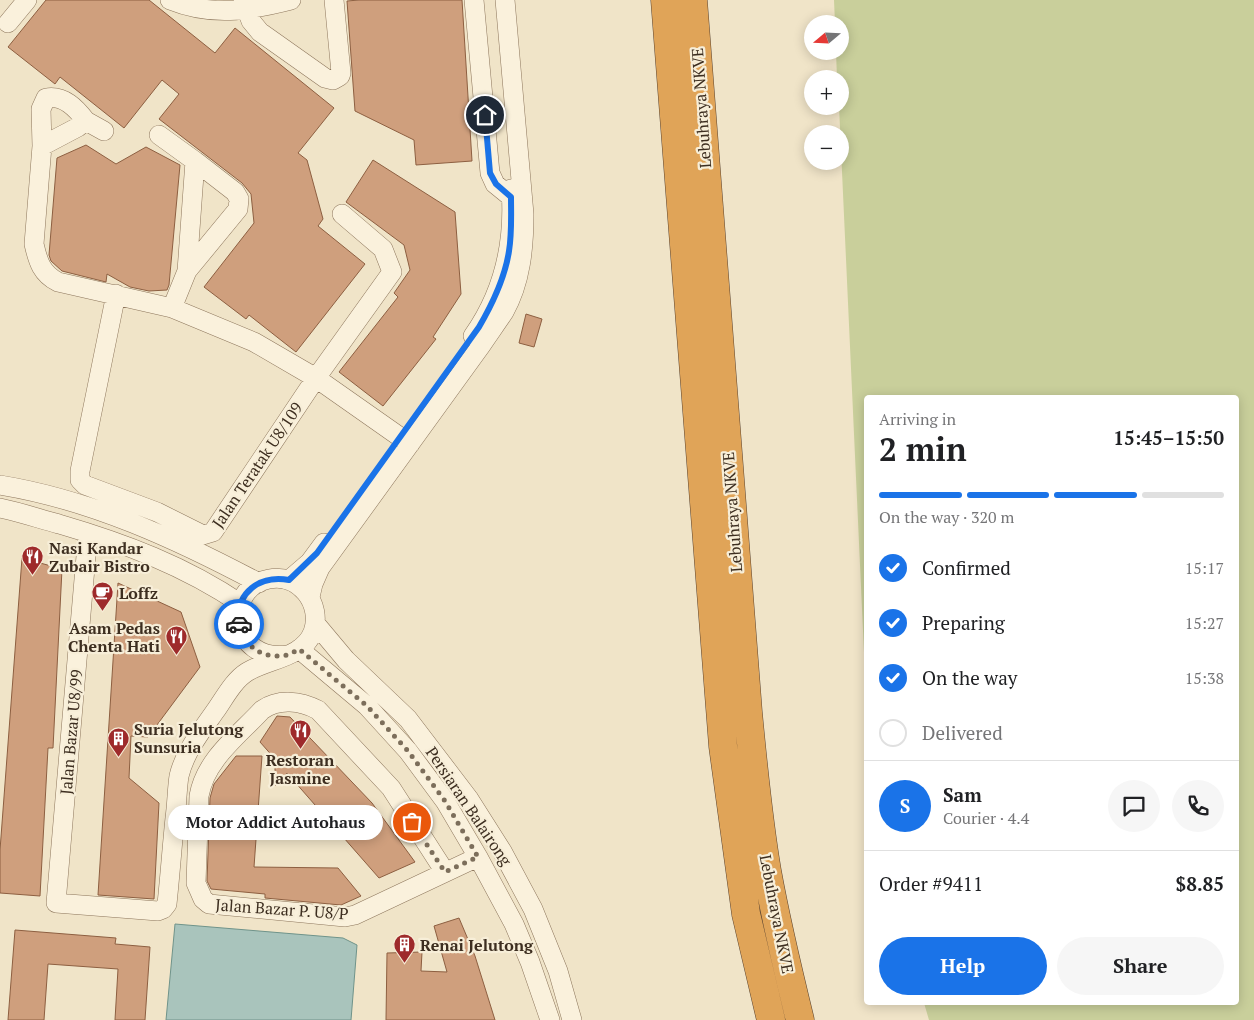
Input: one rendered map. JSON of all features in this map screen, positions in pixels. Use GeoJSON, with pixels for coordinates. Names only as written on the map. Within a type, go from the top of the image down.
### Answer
{"type":"FeatureCollection","features":[{"type":"Feature","properties":{"kind":"highway","name":"Lebuhraya NKVE"},"geometry":{"type":"LineString","coordinates":[[665,0],[723,746],[746,914],[771,1020]]}},
{"type":"Feature","properties":{"kind":"highway","name":"Lebuhraya NKVE"},"geometry":{"type":"LineString","coordinates":[[693,0],[755,790],[767,870],[783,951],[800,1020]]}},
{"type":"Feature","properties":{"kind":"street"},"geometry":{"type":"LineString","coordinates":[[8,23],[27,0]]}},
{"type":"Feature","properties":{"kind":"street"},"geometry":{"type":"LineString","coordinates":[[170,0],[192,8],[222,12],[245,5],[291,0]]}},
{"type":"Feature","properties":{"kind":"street"},"geometry":{"type":"LineString","coordinates":[[245,5],[251,21],[260,32],[325,78],[333,80],[340,76],[341,73],[334,0]]}},
{"type":"Feature","properties":{"kind":"street"},"geometry":{"type":"LineString","coordinates":[[474,0],[490,173],[496,184],[511,197]]}},
{"type":"Feature","properties":{"kind":"street"},"geometry":{"type":"LineString","coordinates":[[310,597],[320,568],[479,327],[492,305],[501,283],[509,252],[511,197],[496,0]]}},
{"type":"Feature","properties":{"kind":"street"},"geometry":{"type":"LineString","coordinates":[[289,580],[317,553],[480,347],[505,310],[515,288],[523,256],[524,214],[505,0]]}},
{"type":"Feature","properties":{"kind":"street"},"geometry":{"type":"LineString","coordinates":[[104,131],[86,121],[70,103],[55,97],[46,98],[41,109],[42,146],[34,244],[37,258],[43,271],[58,282],[172,308],[254,342],[316,378],[405,441]]}},
{"type":"Feature","properties":{"kind":"street"},"geometry":{"type":"LineString","coordinates":[[42,146],[86,121]]}},
{"type":"Feature","properties":{"kind":"street"},"geometry":{"type":"LineString","coordinates":[[159,134],[235,192],[239,203],[238,209],[187,271],[172,308]]}},
{"type":"Feature","properties":{"kind":"street"},"geometry":{"type":"LineString","coordinates":[[187,271],[195,162]]}},
{"type":"Feature","properties":{"kind":"street"},"geometry":{"type":"LineString","coordinates":[[316,378],[392,272],[383,249],[342,214]]}},
{"type":"Feature","properties":{"kind":"street","name":"Jalan Teratak U8/109"},"geometry":{"type":"LineString","coordinates":[[116,294],[80,471],[80,480],[85,485],[157,512],[203,535],[213,532],[316,378]]}},
{"type":"Feature","properties":{"kind":"street"},"geometry":{"type":"LineString","coordinates":[[6,486],[58,498],[159,534],[259,582]]}},
{"type":"Feature","properties":{"kind":"street"},"geometry":{"type":"LineString","coordinates":[[5,509],[88,532],[159,558],[214,586],[241,604]]}},
{"type":"Feature","properties":{"kind":"street","name":"Jalan Bazar U8/99"},"geometry":{"type":"LineString","coordinates":[[88,532],[56,902],[158,911],[163,909],[167,904],[180,775],[188,753]]}},
{"type":"Feature","properties":{"kind":"street"},"geometry":{"type":"LineString","coordinates":[[232,687],[240,669],[242,655],[238,616],[241,604],[251,588],[259,582],[279,578],[297,584],[310,597],[314,605],[316,623],[313,633],[307,642],[294,652],[246,673],[232,687],[188,753],[210,766],[262,710],[270,704],[296,702],[308,704],[318,710],[391,788],[445,872]]}},
{"type":"Feature","properties":{"kind":"street","name":"Persiaran Balairong"},"geometry":{"type":"LineString","coordinates":[[316,623],[346,660],[408,719],[469,799],[502,851],[533,909],[558,971],[572,1020]]}},
{"type":"Feature","properties":{"kind":"street"},"geometry":{"type":"LineString","coordinates":[[240,628],[245,639],[259,651],[276,656],[294,652]]}},
{"type":"Feature","properties":{"kind":"street","name":"Persiaran Balairong"},"geometry":{"type":"LineString","coordinates":[[294,652],[367,706],[408,751],[445,801],[514,924],[530,962],[550,1020]]}},
{"type":"Feature","properties":{"kind":"street","name":"Jalan Bazar P. U8/P"},"geometry":{"type":"LineString","coordinates":[[210,766],[201,784],[199,796],[195,875],[198,891],[209,904],[345,917],[355,915],[478,857]]}},
{"type":"Feature","properties":{"kind":"green space"},"geometry":{"type":"Polygon","coordinates":[[[834,0],[1254,0],[1254,1020],[929,1020],[925,1005],[1239,1005],[1239,395],[864,395],[864,652],[842,170],[849,170],[849,125],[840,125],[839,115],[849,115],[849,70],[837,70],[836,60],[849,60],[849,15],[835,15],[834,0]]]}},
{"type":"Feature","properties":{"kind":"water"},"geometry":{"type":"Polygon","coordinates":[[[175,924],[343,938],[357,945],[351,1020],[166,1020],[175,924]]]}},
{"type":"Feature","properties":{"kind":"building"},"geometry":{"type":"Polygon","coordinates":[[[46,0],[149,0],[215,53],[235,28],[334,108],[298,153],[307,160],[323,219],[318,226],[365,264],[296,352],[249,315],[246,319],[204,287],[254,223],[251,194],[242,183],[159,119],[179,94],[162,80],[124,128],[60,77],[55,84],[8,47],[46,0]]]}},
{"type":"Feature","properties":{"kind":"building"},"geometry":{"type":"Polygon","coordinates":[[[462,0],[472,161],[416,165],[414,140],[355,111],[347,1],[462,0]]]}},
{"type":"Feature","properties":{"kind":"building"},"geometry":{"type":"Polygon","coordinates":[[[86,145],[116,164],[146,147],[180,165],[167,290],[149,291],[130,287],[107,274],[106,282],[62,271],[51,261],[49,255],[57,158],[86,145]]]}},
{"type":"Feature","properties":{"kind":"building"},"geometry":{"type":"Polygon","coordinates":[[[373,160],[455,212],[461,294],[433,337],[436,339],[383,406],[339,372],[398,297],[394,293],[410,270],[404,245],[346,202],[373,160]]]}},
{"type":"Feature","properties":{"kind":"building"},"geometry":{"type":"Polygon","coordinates":[[[526,314],[542,319],[534,347],[519,343],[526,314]]]}},
{"type":"Feature","properties":{"kind":"building"},"geometry":{"type":"Polygon","coordinates":[[[22,558],[62,569],[53,748],[48,748],[40,896],[0,893],[0,850],[22,558]]]}},
{"type":"Feature","properties":{"kind":"building","name":"Suria Jelutong Sunsuria"},"geometry":{"type":"Polygon","coordinates":[[[118,583],[181,612],[200,667],[148,737],[131,736],[129,778],[159,803],[154,899],[98,895],[118,583]]]}},
{"type":"Feature","properties":{"kind":"building"},"geometry":{"type":"Polygon","coordinates":[[[277,716],[290,717],[372,803],[415,862],[379,878],[287,773],[275,786],[275,759],[260,742],[277,716]]]}},
{"type":"Feature","properties":{"kind":"building"},"geometry":{"type":"Polygon","coordinates":[[[236,756],[262,756],[254,867],[338,868],[361,896],[341,905],[265,898],[265,894],[211,889],[207,881],[210,798],[214,784],[236,756]]]}},
{"type":"Feature","properties":{"kind":"building"},"geometry":{"type":"Polygon","coordinates":[[[276,820],[301,822],[299,835],[276,834],[276,820]]]}},
{"type":"Feature","properties":{"kind":"building","name":"Renai Jelutong"},"geometry":{"type":"Polygon","coordinates":[[[459,918],[475,956],[495,1020],[386,1020],[387,953],[422,952],[421,971],[447,972],[434,926],[459,918]]]}},
{"type":"Feature","properties":{"kind":"building"},"geometry":{"type":"Polygon","coordinates":[[[15,930],[116,938],[115,944],[150,947],[145,1020],[115,1020],[118,969],[48,964],[44,1020],[8,1020],[15,930]]]}},
{"type":"Feature","properties":{"kind":"way so far"},"geometry":{"type":"LineString","coordinates":[[239,624],[245,639],[254,648],[264,654],[276,656],[288,655],[299,649],[367,706],[408,751],[436,788],[478,857],[445,872],[412,822]]}},
{"type":"Feature","properties":{"kind":"place","name":"Nasi Kandar Zubair Bistro"},"geometry":{"type":"Point","coordinates":[33,576]}},
{"type":"Feature","properties":{"kind":"place","name":"Loffz"},"geometry":{"type":"Point","coordinates":[103,612]}},
{"type":"Feature","properties":{"kind":"place","name":"Asam Pedas Chenta Hati"},"geometry":{"type":"Point","coordinates":[176,656]}},
{"type":"Feature","properties":{"kind":"place","name":"Restoran Jasmine"},"geometry":{"type":"Point","coordinates":[300,750]}},
{"type":"Feature","properties":{"kind":"place","name":"Suria Jelutong Sunsuria"},"geometry":{"type":"Point","coordinates":[118,757]}},
{"type":"Feature","properties":{"kind":"place","name":"Motor Addict Autohaus"},"geometry":{"type":"Point","coordinates":[412,822]}},
{"type":"Feature","properties":{"kind":"place","name":"Renai Jelutong"},"geometry":{"type":"Point","coordinates":[404,964]}},
{"type":"Feature","properties":{"kind":"route"},"geometry":{"type":"LineString","coordinates":[[239,624],[238,616],[241,604],[251,588],[259,582],[269,579],[289,580],[310,562],[479,327],[492,305],[501,283],[509,252],[511,197],[496,184],[490,173],[485,115]]}}]}
